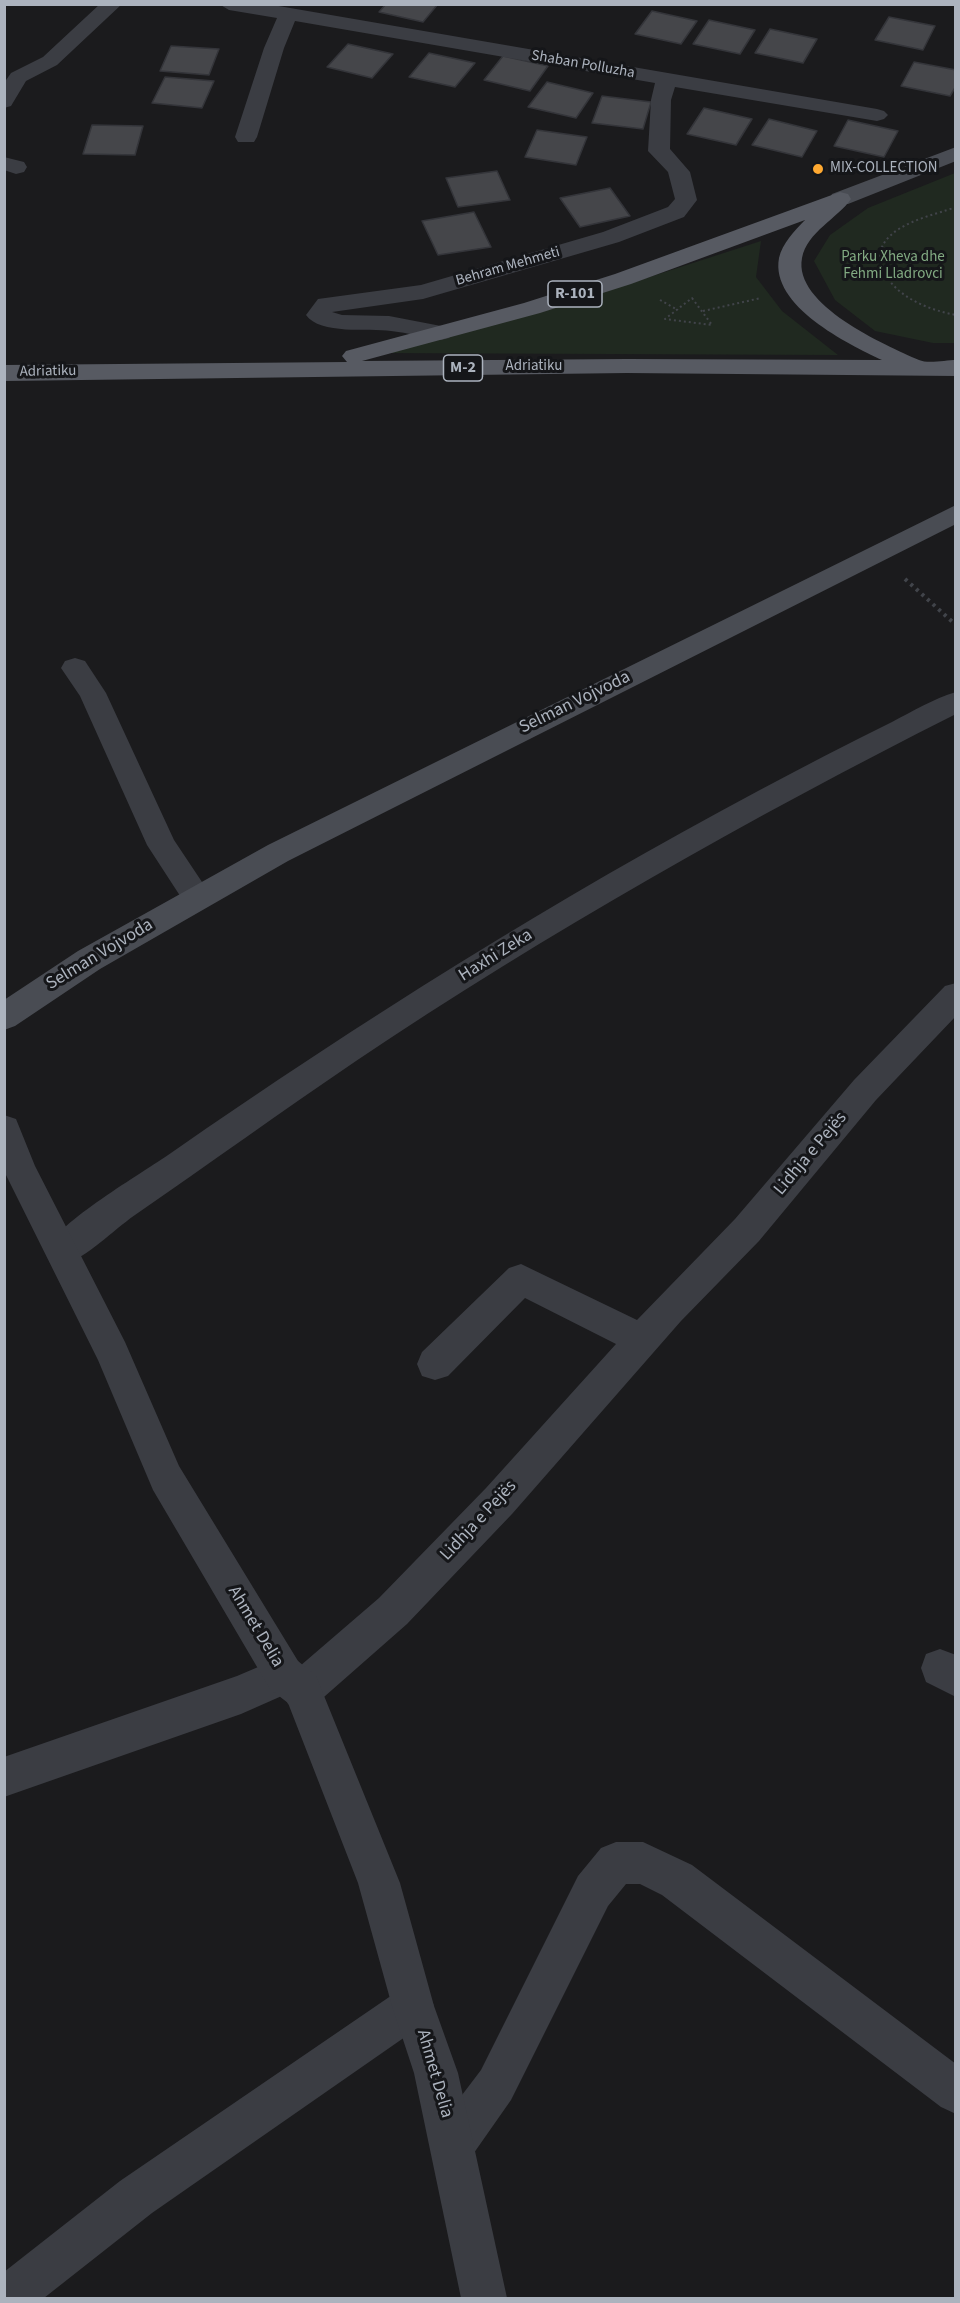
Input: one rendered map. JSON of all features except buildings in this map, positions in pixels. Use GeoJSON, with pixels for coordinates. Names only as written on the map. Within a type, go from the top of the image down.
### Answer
{"type":"FeatureCollection","features":[{"type":"Feature","properties":{"kind":"main road","name":"R-101"},"geometry":{"type":"LineString","coordinates":[[304,369],[441,333],[623,279],[840,199],[956,153]]}},
{"type":"Feature","properties":{"kind":"main road","name":"R-101"},"geometry":{"type":"LineString","coordinates":[[796,287],[790,272],[790,258],[795,247],[807,230],[840,199]]}},
{"type":"Feature","properties":{"kind":"main road"},"geometry":{"type":"LineString","coordinates":[[796,287],[838,327],[860,340],[921,368]]}},
{"type":"Feature","properties":{"kind":"main road","name":"Adriatiku"},"geometry":{"type":"LineString","coordinates":[[4,373],[304,369],[956,368]]}},
{"type":"Feature","properties":{"kind":"main road","name":"Selman Vojvoda"},"geometry":{"type":"LineString","coordinates":[[4,1017],[89,960],[197,897],[488,746],[956,513]]}},
{"type":"Feature","properties":{"kind":"street"},"geometry":{"type":"LineString","coordinates":[[4,102],[18,77],[50,61],[112,4]]}},
{"type":"Feature","properties":{"kind":"street","name":"Shaban Polluzha"},"geometry":{"type":"LineString","coordinates":[[229,4],[877,115]]}},
{"type":"Feature","properties":{"kind":"street"},"geometry":{"type":"LineString","coordinates":[[246,137],[274,48],[288,15]]}},
{"type":"Feature","properties":{"kind":"street","name":"Behram Mehmeti"},"geometry":{"type":"LineString","coordinates":[[441,333],[389,323],[340,322],[318,315],[326,304],[423,292],[611,237],[676,212],[686,200],[682,174],[678,165],[659,151],[661,100],[666,79]]}},
{"type":"Feature","properties":{"kind":"street"},"geometry":{"type":"LineString","coordinates":[[75,668],[92,693],[162,845],[197,897]]}},
{"type":"Feature","properties":{"kind":"street","name":"Haxhi Zeka"},"geometry":{"type":"LineString","coordinates":[[62,1251],[102,1219],[382,1027],[561,915],[691,842],[956,702]]}},
{"type":"Feature","properties":{"kind":"street","name":"Lidhja e Pejës"},"geometry":{"type":"LineString","coordinates":[[4,1777],[241,1694],[293,1682],[393,1611],[499,1501],[642,1340],[747,1230],[865,1090],[956,995]]}},
{"type":"Feature","properties":{"kind":"street","name":"Ahmet Delia"},"geometry":{"type":"LineString","coordinates":[[4,1129],[20,1169],[113,1353],[166,1478],[293,1682],[379,1883],[413,2006],[436,2073],[453,2144],[484,2298]]}},
{"type":"Feature","properties":{"kind":"street"},"geometry":{"type":"LineString","coordinates":[[435,1364],[521,1279],[642,1340]]}},
{"type":"Feature","properties":{"kind":"street","name":"Ahmet Delia"},"geometry":{"type":"LineString","coordinates":[[453,2144],[496,2085],[592,1891],[616,1863],[643,1863],[677,1880],[956,2092]]}},
{"type":"Feature","properties":{"kind":"street"},"geometry":{"type":"LineString","coordinates":[[8,2298],[136,2197],[413,2006]]}},
{"type":"Feature","properties":{"kind":"path"},"geometry":{"type":"LineString","coordinates":[[956,207],[897,230],[883,243],[879,259],[892,286],[913,301],[937,312],[956,315]]}},
{"type":"Feature","properties":{"kind":"path"},"geometry":{"type":"LineString","coordinates":[[703,311],[796,287]]}},
{"type":"Feature","properties":{"kind":"path"},"geometry":{"type":"LineString","coordinates":[[692,298],[703,311],[712,325],[665,319],[692,298]]}},
{"type":"Feature","properties":{"kind":"path"},"geometry":{"type":"LineString","coordinates":[[877,554],[956,625]]}},
{"type":"Feature","properties":{"kind":"green space","name":"Parku Xheva dhe Fehmi Lladrovci"},"geometry":{"type":"Polygon","coordinates":[[[955,173],[955,343],[933,343],[875,331],[835,300],[814,261],[830,235],[868,208],[955,173]]]}},
{"type":"Feature","properties":{"kind":"green space"},"geometry":{"type":"Polygon","coordinates":[[[761,241],[756,277],[782,311],[838,355],[376,353],[628,284],[761,241]]]}},
{"type":"Feature","properties":{"kind":"place","name":"MIX-COLLECTION"},"geometry":{"type":"Point","coordinates":[818,169]}}]}
